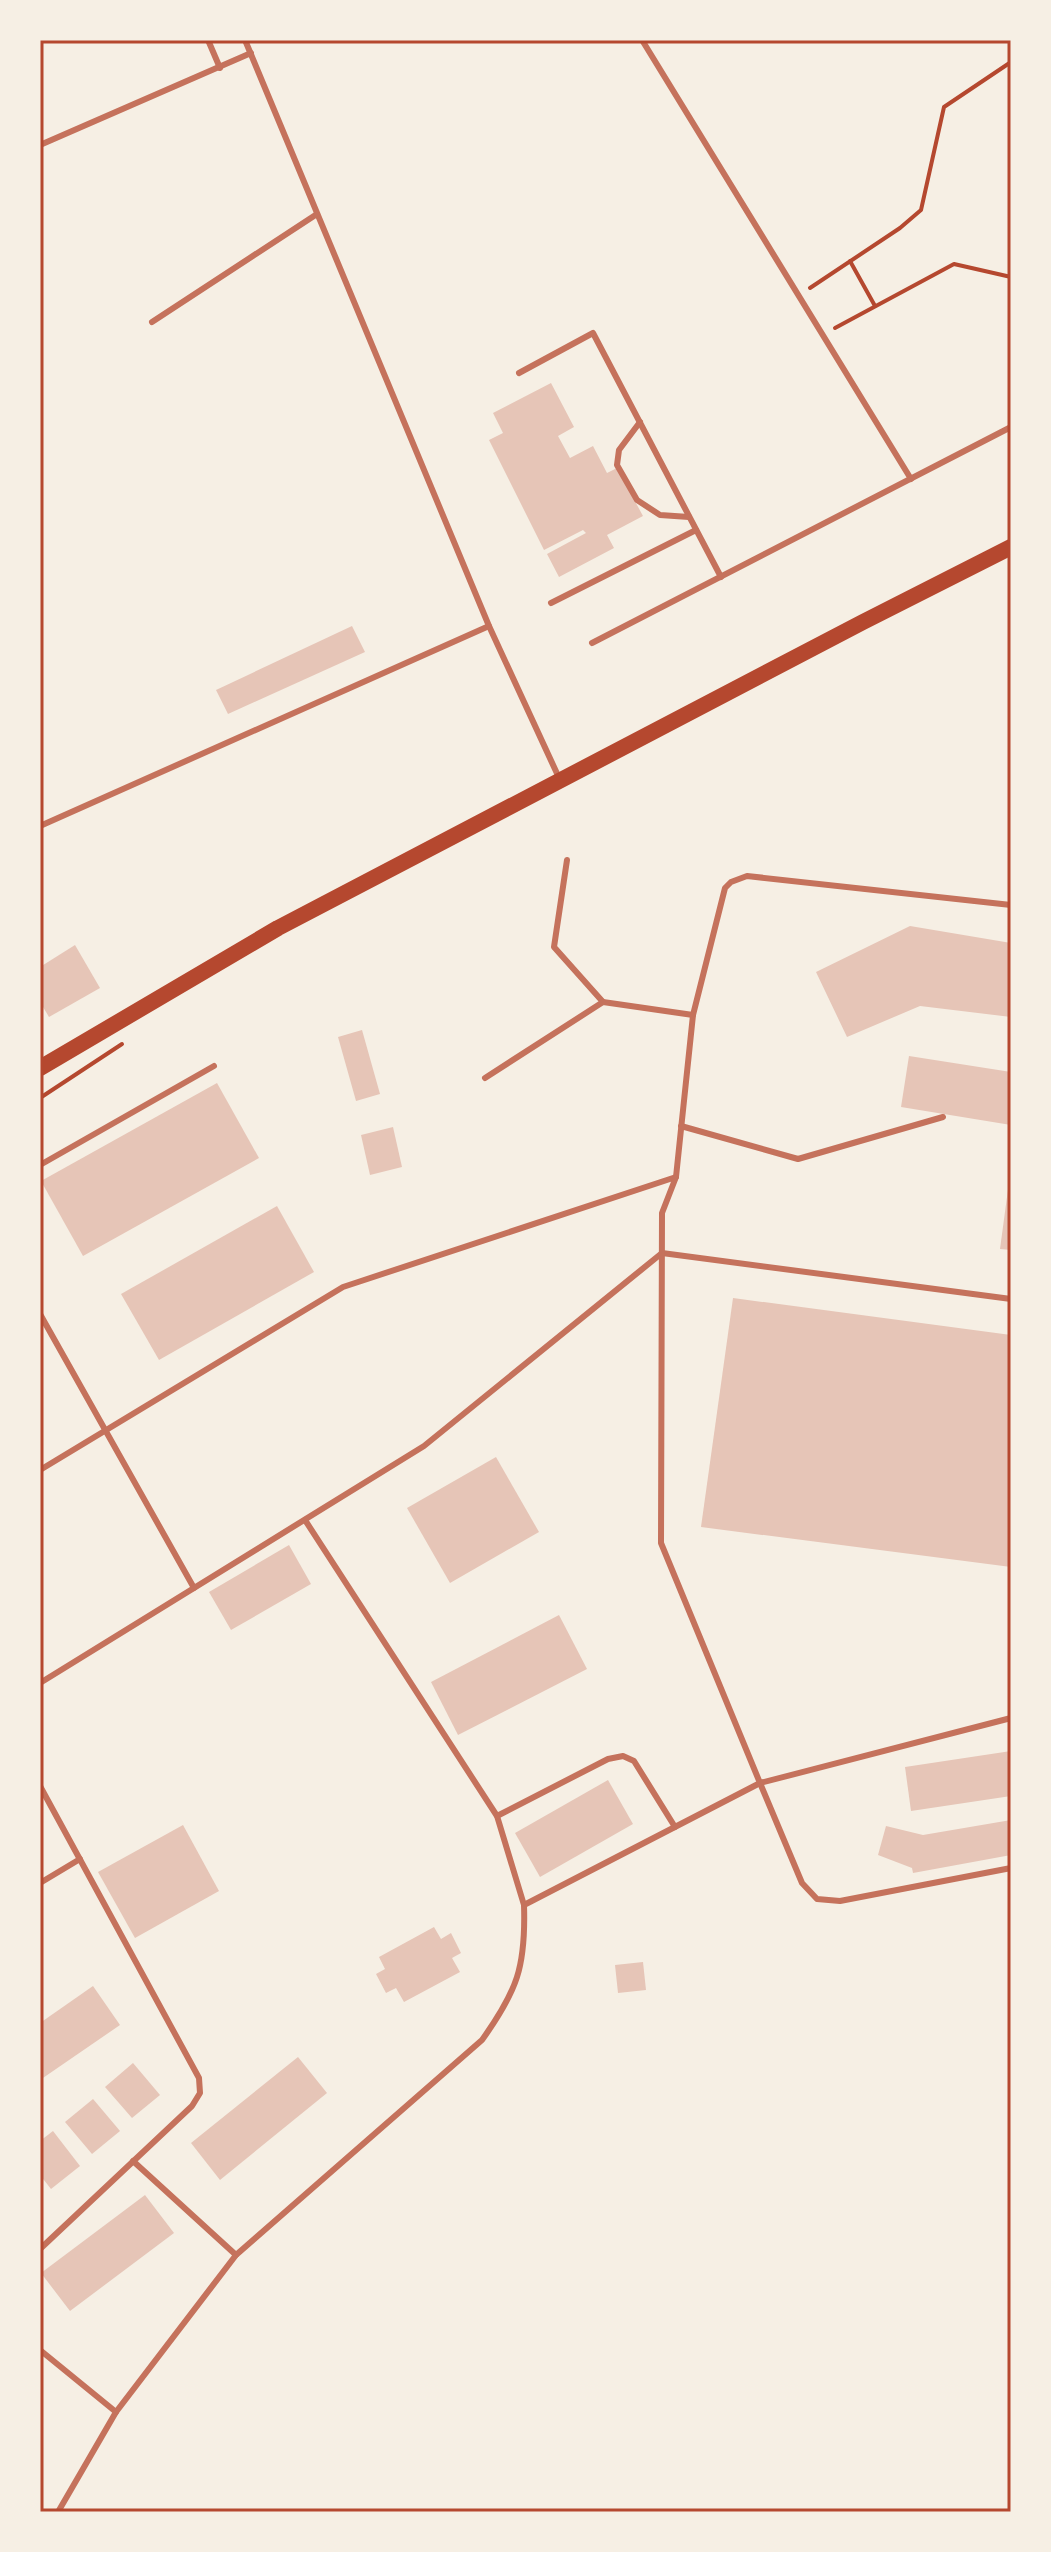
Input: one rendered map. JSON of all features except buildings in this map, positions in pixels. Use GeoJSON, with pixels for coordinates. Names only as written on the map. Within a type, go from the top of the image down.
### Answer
{"type":"FeatureCollection","features":[{"type":"Feature","properties":{"kind":"main road"},"geometry":{"type":"LineString","coordinates":[[40,1068],[278,928],[1011,547]]}},
{"type":"Feature","properties":{"kind":"lane"},"geometry":{"type":"LineString","coordinates":[[208,40],[220,68]]}},
{"type":"Feature","properties":{"kind":"lane"},"geometry":{"type":"LineString","coordinates":[[245,40],[489,626],[560,780]]}},
{"type":"Feature","properties":{"kind":"lane"},"geometry":{"type":"LineString","coordinates":[[642,40],[911,479]]}},
{"type":"Feature","properties":{"kind":"lane"},"geometry":{"type":"LineString","coordinates":[[40,145],[251,53]]}},
{"type":"Feature","properties":{"kind":"lane"},"geometry":{"type":"LineString","coordinates":[[152,322],[317,214]]}},
{"type":"Feature","properties":{"kind":"lane"},"geometry":{"type":"LineString","coordinates":[[519,373],[593,333],[721,577]]}},
{"type":"Feature","properties":{"kind":"lane"},"geometry":{"type":"LineString","coordinates":[[640,422],[619,450],[617,465],[637,500],[660,515],[689,517]]}},
{"type":"Feature","properties":{"kind":"lane"},"geometry":{"type":"LineString","coordinates":[[592,643],[1011,427]]}},
{"type":"Feature","properties":{"kind":"lane"},"geometry":{"type":"LineString","coordinates":[[551,603],[696,530]]}},
{"type":"Feature","properties":{"kind":"lane"},"geometry":{"type":"LineString","coordinates":[[40,826],[489,626]]}},
{"type":"Feature","properties":{"kind":"lane"},"geometry":{"type":"LineString","coordinates":[[567,860],[554,947],[603,1002],[693,1015]]}},
{"type":"Feature","properties":{"kind":"lane"},"geometry":{"type":"LineString","coordinates":[[1011,905],[747,876],[731,882],[722,894],[693,1015],[676,1177],[662,1213],[661,1543],[802,1883],[817,1899],[840,1901],[1011,1868]]}},
{"type":"Feature","properties":{"kind":"lane"},"geometry":{"type":"LineString","coordinates":[[485,1078],[603,1002]]}},
{"type":"Feature","properties":{"kind":"lane"},"geometry":{"type":"LineString","coordinates":[[40,1165],[214,1066]]}},
{"type":"Feature","properties":{"kind":"lane"},"geometry":{"type":"LineString","coordinates":[[681,1126],[798,1159],[943,1117]]}},
{"type":"Feature","properties":{"kind":"lane"},"geometry":{"type":"LineString","coordinates":[[40,1470],[343,1287],[676,1177]]}},
{"type":"Feature","properties":{"kind":"lane"},"geometry":{"type":"LineString","coordinates":[[40,1683],[424,1446],[662,1253],[1011,1299]]}},
{"type":"Feature","properties":{"kind":"lane"},"geometry":{"type":"LineString","coordinates":[[40,1314],[194,1588]]}},
{"type":"Feature","properties":{"kind":"lane"},"geometry":{"type":"LineString","coordinates":[[58,2512],[116,2412],[236,2255],[482,2040],[503,2011],[517,1983],[525,1936],[524,1905],[497,1816],[305,1520]]}},
{"type":"Feature","properties":{"kind":"lane"},"geometry":{"type":"LineString","coordinates":[[524,1905],[760,1783],[1011,1718]]}},
{"type":"Feature","properties":{"kind":"lane"},"geometry":{"type":"LineString","coordinates":[[497,1816],[608,1759],[623,1756],[634,1761],[675,1827]]}},
{"type":"Feature","properties":{"kind":"lane"},"geometry":{"type":"LineString","coordinates":[[40,1786],[199,2078],[200,2093],[192,2106],[40,2249]]}},
{"type":"Feature","properties":{"kind":"lane"},"geometry":{"type":"LineString","coordinates":[[40,1883],[80,1859]]}},
{"type":"Feature","properties":{"kind":"lane"},"geometry":{"type":"LineString","coordinates":[[133,2161],[236,2255]]}},
{"type":"Feature","properties":{"kind":"lane"},"geometry":{"type":"LineString","coordinates":[[40,2350],[116,2412]]}},
{"type":"Feature","properties":{"kind":"path"},"geometry":{"type":"LineString","coordinates":[[798,296],[900,228],[921,210],[944,107],[1011,62]]}},
{"type":"Feature","properties":{"kind":"path"},"geometry":{"type":"LineString","coordinates":[[850,261],[875,306]]}},
{"type":"Feature","properties":{"kind":"path"},"geometry":{"type":"LineString","coordinates":[[822,334],[954,264],[1011,277]]}},
{"type":"Feature","properties":{"kind":"path"},"geometry":{"type":"LineString","coordinates":[[40,1098],[125,1042]]}}]}
